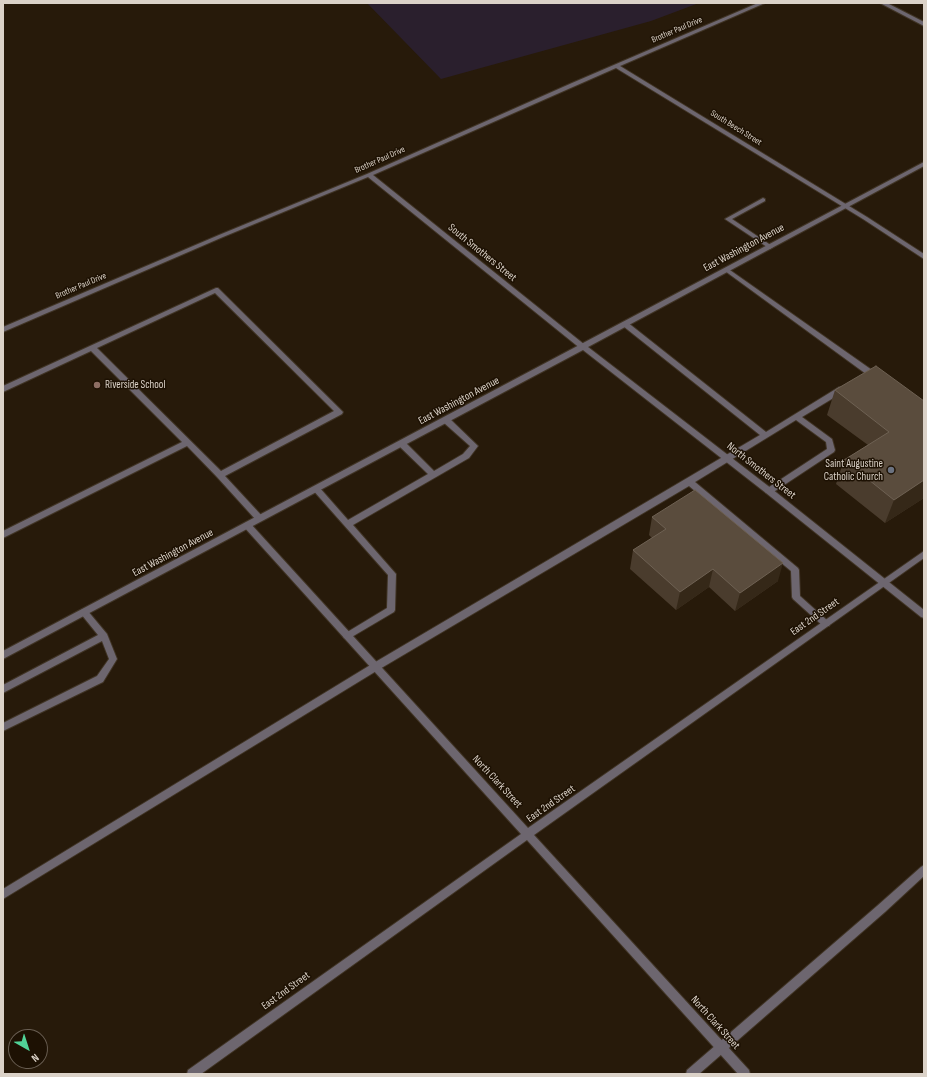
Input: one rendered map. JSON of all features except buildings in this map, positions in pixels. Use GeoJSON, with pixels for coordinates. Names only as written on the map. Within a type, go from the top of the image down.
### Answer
{"type":"FeatureCollection","features":[{"type":"Feature","properties":{"kind":"street","name":"Brother Paul Drive"},"geometry":{"type":"LineString","coordinates":[[3,330],[221,236],[369,175],[762,3]]}},
{"type":"Feature","properties":{"kind":"street"},"geometry":{"type":"LineString","coordinates":[[882,3],[924,24]]}},
{"type":"Feature","properties":{"kind":"street","name":"South Beech Street"},"geometry":{"type":"LineString","coordinates":[[616,66],[845,206],[924,257]]}},
{"type":"Feature","properties":{"kind":"street","name":"East Washington Avenue"},"geometry":{"type":"LineString","coordinates":[[3,655],[259,518],[316,490],[924,164]]}},
{"type":"Feature","properties":{"kind":"street","name":"South Smothers Street"},"geometry":{"type":"LineString","coordinates":[[369,175],[583,347]]}},
{"type":"Feature","properties":{"kind":"street"},"geometry":{"type":"LineString","coordinates":[[763,200],[728,219],[770,247]]}},
{"type":"Feature","properties":{"kind":"street"},"geometry":{"type":"LineString","coordinates":[[727,270],[866,374],[881,380]]}},
{"type":"Feature","properties":{"kind":"street"},"geometry":{"type":"LineString","coordinates":[[3,389],[216,290],[339,412],[220,475]]}},
{"type":"Feature","properties":{"kind":"street"},"geometry":{"type":"LineString","coordinates":[[625,324],[766,436]]}},
{"type":"Feature","properties":{"kind":"street","name":"North Smothers Street"},"geometry":{"type":"LineString","coordinates":[[583,347],[769,491],[924,615]]}},
{"type":"Feature","properties":{"kind":"street"},"geometry":{"type":"LineString","coordinates":[[92,348],[220,475],[259,518]]}},
{"type":"Feature","properties":{"kind":"street"},"geometry":{"type":"LineString","coordinates":[[3,894],[375,668],[766,436],[850,384]]}},
{"type":"Feature","properties":{"kind":"street"},"geometry":{"type":"LineString","coordinates":[[769,491],[831,450],[829,441],[797,417]]}},
{"type":"Feature","properties":{"kind":"street"},"geometry":{"type":"LineString","coordinates":[[347,524],[466,456],[474,446],[446,420]]}},
{"type":"Feature","properties":{"kind":"street"},"geometry":{"type":"LineString","coordinates":[[3,535],[187,443]]}},
{"type":"Feature","properties":{"kind":"street"},"geometry":{"type":"LineString","coordinates":[[402,444],[434,474]]}},
{"type":"Feature","properties":{"kind":"street"},"geometry":{"type":"LineString","coordinates":[[689,482],[795,570],[796,597],[826,624]]}},
{"type":"Feature","properties":{"kind":"street"},"geometry":{"type":"LineString","coordinates":[[316,490],[392,574],[391,610],[347,636]]}},
{"type":"Feature","properties":{"kind":"street","name":"North Clark Street"},"geometry":{"type":"LineString","coordinates":[[247,525],[375,668],[529,834],[745,1074]]}},
{"type":"Feature","properties":{"kind":"street","name":"East 2nd Street"},"geometry":{"type":"LineString","coordinates":[[192,1074],[492,859],[924,554]]}},
{"type":"Feature","properties":{"kind":"street"},"geometry":{"type":"LineString","coordinates":[[3,728],[100,679],[113,659],[104,636],[84,612]]}},
{"type":"Feature","properties":{"kind":"street"},"geometry":{"type":"LineString","coordinates":[[3,689],[104,636]]}},
{"type":"Feature","properties":{"kind":"street"},"geometry":{"type":"LineString","coordinates":[[691,1074],[924,870]]}},
{"type":"Feature","properties":{"kind":"shaded area"},"geometry":{"type":"Polygon","coordinates":[[[367,3],[699,3],[651,21],[441,79],[367,3]]]}},
{"type":"Feature","properties":{"kind":"place","name":"Riverside School"},"geometry":{"type":"Point","coordinates":[97,385]}},
{"type":"Feature","properties":{"kind":"place","name":"Saint Augustine Catholic Church"},"geometry":{"type":"Point","coordinates":[891,470]}}]}
